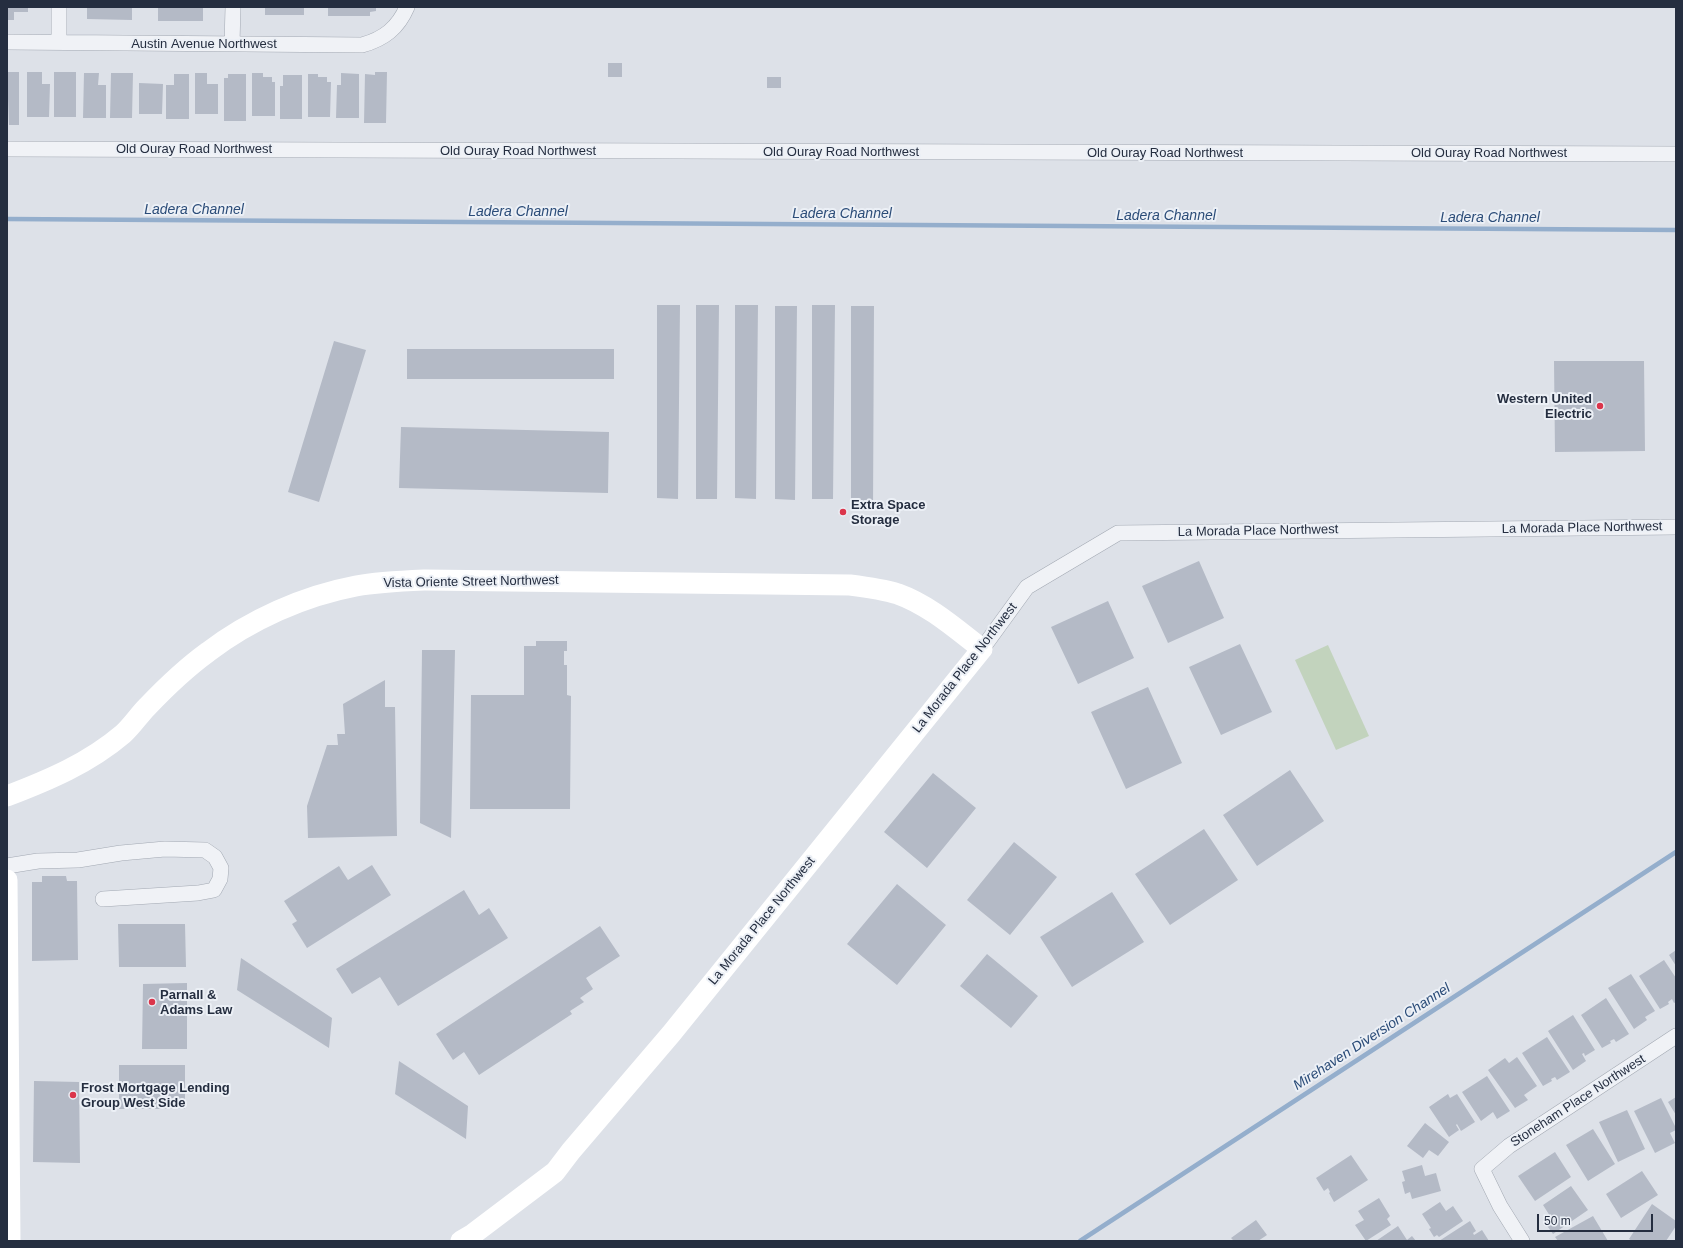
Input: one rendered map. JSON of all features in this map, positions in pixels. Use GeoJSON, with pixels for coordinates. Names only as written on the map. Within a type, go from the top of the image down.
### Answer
{"type":"FeatureCollection","features":[{"type":"Feature","properties":{"kind":"street"},"geometry":{"type":"LineString","coordinates":[[59,7],[59,42]]}},
{"type":"Feature","properties":{"kind":"street"},"geometry":{"type":"LineString","coordinates":[[232,44],[233,7]]}},
{"type":"Feature","properties":{"kind":"street","name":"Austin Avenue Northwest"},"geometry":{"type":"LineString","coordinates":[[7,42],[362,44],[380,39],[395,27],[402,18],[407,7]]}},
{"type":"Feature","properties":{"kind":"street","name":"Old Ouray Road Northwest"},"geometry":{"type":"LineString","coordinates":[[7,149],[1676,154]]}},
{"type":"Feature","properties":{"kind":"street","name":"La Morada Place Northwest"},"geometry":{"type":"LineString","coordinates":[[461,1241],[473,1234],[555,1172],[571,1151],[671,1034],[982,649],[1027,587],[1118,533],[1676,527]]}},
{"type":"Feature","properties":{"kind":"street","name":"Vista Oriente Street Northwest"},"geometry":{"type":"LineString","coordinates":[[7,796],[51,779],[102,750],[124,733],[177,677],[208,652],[238,632],[265,617],[298,604],[330,592],[356,586],[425,580],[850,585],[877,588],[899,595],[924,607],[944,619],[982,649]]}},
{"type":"Feature","properties":{"kind":"street"},"geometry":{"type":"LineString","coordinates":[[7,866],[38,861],[78,860],[121,853],[165,849],[199,849],[205,850],[215,857],[221,868],[220,879],[214,890],[198,894],[103,899]]}},
{"type":"Feature","properties":{"kind":"street"},"geometry":{"type":"LineString","coordinates":[[7,880],[10,1241]]}},
{"type":"Feature","properties":{"kind":"street","name":"Stoneham Place Northwest"},"geometry":{"type":"LineString","coordinates":[[1522,1241],[1500,1206],[1482,1169],[1509,1146],[1676,1036]]}},
{"type":"Feature","properties":{"kind":"green space"},"geometry":{"type":"Polygon","coordinates":[[[1328,645],[1369,736],[1336,750],[1295,660],[1328,645]]]}},
{"type":"Feature","properties":{"kind":"building"},"geometry":{"type":"Polygon","coordinates":[[[7,7],[28,7],[28,12],[14,12],[14,20],[7,20],[7,7]]]}},
{"type":"Feature","properties":{"kind":"building"},"geometry":{"type":"Polygon","coordinates":[[[87,7],[132,7],[132,20],[87,19],[87,7]]]}},
{"type":"Feature","properties":{"kind":"building"},"geometry":{"type":"Polygon","coordinates":[[[158,7],[203,7],[203,21],[158,21],[158,7]]]}},
{"type":"Feature","properties":{"kind":"building"},"geometry":{"type":"Polygon","coordinates":[[[265,7],[304,7],[304,15],[265,15],[265,7]]]}},
{"type":"Feature","properties":{"kind":"building"},"geometry":{"type":"Polygon","coordinates":[[[328,7],[376,7],[376,11],[370,12],[370,16],[328,16],[328,7]]]}},
{"type":"Feature","properties":{"kind":"building"},"geometry":{"type":"Polygon","coordinates":[[[608,63],[622,63],[622,77],[608,77],[608,63]]]}},
{"type":"Feature","properties":{"kind":"building"},"geometry":{"type":"Polygon","coordinates":[[[7,72],[19,72],[19,125],[9,125],[7,72]]]}},
{"type":"Feature","properties":{"kind":"building"},"geometry":{"type":"Polygon","coordinates":[[[27,72],[42,72],[42,84],[50,84],[49,117],[27,117],[27,72]]]}},
{"type":"Feature","properties":{"kind":"building"},"geometry":{"type":"Polygon","coordinates":[[[54,72],[76,72],[76,117],[54,117],[54,72]]]}},
{"type":"Feature","properties":{"kind":"building"},"geometry":{"type":"Polygon","coordinates":[[[375,72],[387,72],[386,123],[364,123],[365,74],[375,75],[375,72]]]}},
{"type":"Feature","properties":{"kind":"building"},"geometry":{"type":"Polygon","coordinates":[[[84,73],[99,73],[98,85],[106,85],[106,118],[83,118],[84,73]]]}},
{"type":"Feature","properties":{"kind":"building"},"geometry":{"type":"Polygon","coordinates":[[[111,73],[133,73],[132,118],[110,118],[111,73]]]}},
{"type":"Feature","properties":{"kind":"building"},"geometry":{"type":"Polygon","coordinates":[[[195,73],[207,73],[207,84],[218,84],[218,114],[195,114],[195,73]]]}},
{"type":"Feature","properties":{"kind":"building"},"geometry":{"type":"Polygon","coordinates":[[[252,73],[263,73],[263,77],[272,77],[272,82],[275,82],[275,116],[252,116],[252,73]]]}},
{"type":"Feature","properties":{"kind":"building"},"geometry":{"type":"Polygon","coordinates":[[[341,73],[359,74],[359,118],[336,118],[337,85],[341,85],[341,73]]]}},
{"type":"Feature","properties":{"kind":"building"},"geometry":{"type":"Polygon","coordinates":[[[174,74],[189,74],[189,119],[166,119],[166,85],[174,85],[174,74]]]}},
{"type":"Feature","properties":{"kind":"building"},"geometry":{"type":"Polygon","coordinates":[[[228,74],[246,74],[246,121],[224,121],[224,78],[228,78],[228,74]]]}},
{"type":"Feature","properties":{"kind":"building"},"geometry":{"type":"Polygon","coordinates":[[[308,74],[318,74],[318,77],[327,77],[327,82],[331,82],[330,117],[308,117],[308,74]]]}},
{"type":"Feature","properties":{"kind":"building"},"geometry":{"type":"Polygon","coordinates":[[[283,75],[302,75],[302,119],[280,119],[280,86],[283,86],[283,75]]]}},
{"type":"Feature","properties":{"kind":"building"},"geometry":{"type":"Polygon","coordinates":[[[767,77],[781,77],[781,88],[767,88],[767,77]]]}},
{"type":"Feature","properties":{"kind":"building"},"geometry":{"type":"Polygon","coordinates":[[[139,83],[163,84],[162,114],[139,114],[139,83]]]}},
{"type":"Feature","properties":{"kind":"building"},"geometry":{"type":"Polygon","coordinates":[[[657,305],[680,305],[678,499],[657,498],[657,305]]]}},
{"type":"Feature","properties":{"kind":"building"},"geometry":{"type":"Polygon","coordinates":[[[696,305],[719,305],[717,499],[696,499],[696,305]]]}},
{"type":"Feature","properties":{"kind":"building"},"geometry":{"type":"Polygon","coordinates":[[[735,305],[758,305],[756,499],[735,498],[735,305]]]}},
{"type":"Feature","properties":{"kind":"building"},"geometry":{"type":"Polygon","coordinates":[[[812,305],[835,305],[833,499],[812,499],[812,305]]]}},
{"type":"Feature","properties":{"kind":"building"},"geometry":{"type":"Polygon","coordinates":[[[775,306],[797,306],[795,500],[775,499],[775,306]]]}},
{"type":"Feature","properties":{"kind":"building"},"geometry":{"type":"Polygon","coordinates":[[[851,306],[874,306],[873,510],[851,510],[851,306]]]}},
{"type":"Feature","properties":{"kind":"building"},"geometry":{"type":"Polygon","coordinates":[[[334,341],[366,350],[319,502],[288,492],[334,341]]]}},
{"type":"Feature","properties":{"kind":"building"},"geometry":{"type":"Polygon","coordinates":[[[407,349],[614,349],[614,379],[407,379],[407,349]]]}},
{"type":"Feature","properties":{"kind":"building","name":"Western United Electric"},"geometry":{"type":"Polygon","coordinates":[[[1554,361],[1644,361],[1645,451],[1555,452],[1554,361]]]}},
{"type":"Feature","properties":{"kind":"building"},"geometry":{"type":"Polygon","coordinates":[[[401,427],[609,432],[608,493],[399,488],[401,427]]]}},
{"type":"Feature","properties":{"kind":"building"},"geometry":{"type":"Polygon","coordinates":[[[1199,561],[1224,618],[1168,643],[1142,586],[1199,561]]]}},
{"type":"Feature","properties":{"kind":"building"},"geometry":{"type":"Polygon","coordinates":[[[1108,601],[1134,658],[1078,684],[1051,627],[1108,601]]]}},
{"type":"Feature","properties":{"kind":"building"},"geometry":{"type":"Polygon","coordinates":[[[536,641],[567,641],[567,651],[564,651],[564,665],[567,665],[567,695],[571,696],[570,809],[470,809],[471,695],[524,695],[524,646],[536,646],[536,641]]]}},
{"type":"Feature","properties":{"kind":"building"},"geometry":{"type":"Polygon","coordinates":[[[1240,644],[1272,712],[1221,735],[1189,667],[1240,644]]]}},
{"type":"Feature","properties":{"kind":"building"},"geometry":{"type":"Polygon","coordinates":[[[422,650],[455,650],[451,838],[420,823],[422,650]]]}},
{"type":"Feature","properties":{"kind":"building"},"geometry":{"type":"Polygon","coordinates":[[[385,680],[385,707],[395,707],[397,836],[308,838],[307,806],[327,745],[338,745],[337,734],[345,734],[343,704],[385,680]]]}},
{"type":"Feature","properties":{"kind":"building"},"geometry":{"type":"Polygon","coordinates":[[[1148,687],[1182,763],[1126,789],[1091,712],[1148,687]]]}},
{"type":"Feature","properties":{"kind":"building"},"geometry":{"type":"Polygon","coordinates":[[[1290,770],[1324,821],[1257,866],[1223,815],[1290,770]]]}},
{"type":"Feature","properties":{"kind":"building"},"geometry":{"type":"Polygon","coordinates":[[[933,773],[976,808],[927,868],[884,832],[933,773]]]}},
{"type":"Feature","properties":{"kind":"building"},"geometry":{"type":"Polygon","coordinates":[[[1204,829],[1238,880],[1170,925],[1135,874],[1204,829]]]}},
{"type":"Feature","properties":{"kind":"building"},"geometry":{"type":"Polygon","coordinates":[[[1014,842],[1057,877],[1010,935],[967,900],[1014,842]]]}},
{"type":"Feature","properties":{"kind":"building"},"geometry":{"type":"Polygon","coordinates":[[[372,865],[391,895],[307,948],[292,924],[297,921],[284,901],[339,866],[348,880],[372,865]]]}},
{"type":"Feature","properties":{"kind":"building"},"geometry":{"type":"Polygon","coordinates":[[[42,876],[66,876],[67,881],[77,881],[78,960],[32,961],[32,882],[42,882],[42,876]]]}},
{"type":"Feature","properties":{"kind":"building"},"geometry":{"type":"Polygon","coordinates":[[[897,884],[946,925],[897,985],[847,944],[897,884]]]}},
{"type":"Feature","properties":{"kind":"building"},"geometry":{"type":"Polygon","coordinates":[[[464,890],[479,915],[489,908],[508,938],[398,1006],[380,977],[352,994],[336,969],[464,890]]]}},
{"type":"Feature","properties":{"kind":"building"},"geometry":{"type":"Polygon","coordinates":[[[1112,892],[1144,942],[1072,987],[1040,937],[1112,892]]]}},
{"type":"Feature","properties":{"kind":"building"},"geometry":{"type":"Polygon","coordinates":[[[118,924],[185,924],[186,967],[119,967],[118,924]]]}},
{"type":"Feature","properties":{"kind":"building"},"geometry":{"type":"Polygon","coordinates":[[[600,926],[620,956],[586,978],[593,989],[580,998],[584,1002],[570,1011],[572,1014],[479,1075],[464,1052],[453,1060],[436,1034],[600,926]]]}},
{"type":"Feature","properties":{"kind":"building"},"geometry":{"type":"Polygon","coordinates":[[[1676,950],[1676,966],[1669,955],[1676,950]]]}},
{"type":"Feature","properties":{"kind":"building"},"geometry":{"type":"Polygon","coordinates":[[[987,954],[1038,996],[1011,1028],[960,986],[987,954]]]}},
{"type":"Feature","properties":{"kind":"building"},"geometry":{"type":"Polygon","coordinates":[[[241,958],[332,1018],[329,1048],[237,990],[241,958]]]}},
{"type":"Feature","properties":{"kind":"building"},"geometry":{"type":"Polygon","coordinates":[[[1664,960],[1676,978],[1676,1002],[1674,1003],[1672,999],[1668,1002],[1669,1004],[1660,1009],[1639,976],[1664,960]]]}},
{"type":"Feature","properties":{"kind":"building"},"geometry":{"type":"Polygon","coordinates":[[[1631,974],[1655,1011],[1645,1017],[1647,1020],[1634,1029],[1608,988],[1631,974]]]}},
{"type":"Feature","properties":{"kind":"building"},"geometry":{"type":"Polygon","coordinates":[[[187,983],[187,1049],[142,1049],[143,984],[187,983]]]}},
{"type":"Feature","properties":{"kind":"building"},"geometry":{"type":"Polygon","coordinates":[[[1606,998],[1629,1034],[1616,1042],[1614,1039],[1610,1041],[1611,1043],[1602,1048],[1581,1015],[1606,998]]]}},
{"type":"Feature","properties":{"kind":"building"},"geometry":{"type":"Polygon","coordinates":[[[1573,1015],[1595,1050],[1585,1056],[1584,1053],[1582,1054],[1586,1061],[1573,1070],[1548,1031],[1573,1015]]]}},
{"type":"Feature","properties":{"kind":"building"},"geometry":{"type":"Polygon","coordinates":[[[1547,1037],[1570,1072],[1557,1080],[1555,1077],[1551,1079],[1552,1081],[1543,1086],[1522,1053],[1547,1037]]]}},
{"type":"Feature","properties":{"kind":"building"},"geometry":{"type":"Polygon","coordinates":[[[1517,1057],[1537,1086],[1524,1095],[1528,1100],[1515,1108],[1488,1070],[1505,1058],[1509,1063],[1517,1057]]]}},
{"type":"Feature","properties":{"kind":"building"},"geometry":{"type":"Polygon","coordinates":[[[399,1061],[468,1106],[466,1139],[395,1094],[399,1061]]]}},
{"type":"Feature","properties":{"kind":"building"},"geometry":{"type":"Polygon","coordinates":[[[119,1065],[185,1065],[185,1109],[119,1109],[119,1065]]]}},
{"type":"Feature","properties":{"kind":"building"},"geometry":{"type":"Polygon","coordinates":[[[1487,1076],[1510,1111],[1497,1119],[1493,1112],[1481,1121],[1462,1092],[1487,1076]]]}},
{"type":"Feature","properties":{"kind":"building"},"geometry":{"type":"Polygon","coordinates":[[[34,1081],[79,1082],[80,1163],[33,1162],[34,1081]]]}},
{"type":"Feature","properties":{"kind":"building"},"geometry":{"type":"Polygon","coordinates":[[[1448,1094],[1450,1098],[1457,1094],[1475,1122],[1461,1131],[1457,1124],[1456,1125],[1459,1130],[1449,1137],[1429,1107],[1448,1094]]]}},
{"type":"Feature","properties":{"kind":"building"},"geometry":{"type":"Polygon","coordinates":[[[1676,1097],[1676,1115],[1668,1102],[1676,1097]]]}},
{"type":"Feature","properties":{"kind":"building"},"geometry":{"type":"Polygon","coordinates":[[[1661,1098],[1676,1128],[1676,1130],[1670,1133],[1675,1143],[1655,1153],[1634,1111],[1661,1098]]]}},
{"type":"Feature","properties":{"kind":"building"},"geometry":{"type":"Polygon","coordinates":[[[1627,1110],[1645,1149],[1618,1162],[1599,1122],[1627,1110]]]}},
{"type":"Feature","properties":{"kind":"building"},"geometry":{"type":"Polygon","coordinates":[[[1425,1123],[1449,1142],[1438,1156],[1429,1150],[1423,1158],[1407,1146],[1425,1123]]]}},
{"type":"Feature","properties":{"kind":"building"},"geometry":{"type":"Polygon","coordinates":[[[1593,1129],[1615,1164],[1588,1181],[1566,1145],[1593,1129]]]}},
{"type":"Feature","properties":{"kind":"building"},"geometry":{"type":"Polygon","coordinates":[[[1555,1152],[1571,1177],[1535,1201],[1518,1176],[1555,1152]]]}},
{"type":"Feature","properties":{"kind":"building"},"geometry":{"type":"Polygon","coordinates":[[[1351,1155],[1368,1180],[1334,1202],[1328,1188],[1324,1191],[1316,1178],[1351,1155]]]}},
{"type":"Feature","properties":{"kind":"building"},"geometry":{"type":"Polygon","coordinates":[[[1422,1165],[1425,1176],[1436,1173],[1441,1191],[1412,1199],[1410,1192],[1405,1194],[1402,1182],[1405,1181],[1402,1171],[1422,1165]]]}},
{"type":"Feature","properties":{"kind":"building"},"geometry":{"type":"Polygon","coordinates":[[[1642,1171],[1658,1195],[1621,1218],[1606,1194],[1642,1171]]]}},
{"type":"Feature","properties":{"kind":"building"},"geometry":{"type":"Polygon","coordinates":[[[1571,1186],[1588,1210],[1553,1234],[1543,1220],[1550,1216],[1543,1205],[1571,1186]]]}},
{"type":"Feature","properties":{"kind":"building"},"geometry":{"type":"Polygon","coordinates":[[[1379,1198],[1390,1216],[1387,1219],[1391,1225],[1366,1241],[1355,1225],[1364,1220],[1358,1211],[1379,1198]]]}},
{"type":"Feature","properties":{"kind":"building"},"geometry":{"type":"Polygon","coordinates":[[[1440,1202],[1446,1211],[1453,1206],[1463,1221],[1439,1237],[1437,1235],[1434,1237],[1429,1229],[1431,1228],[1422,1214],[1440,1202]]]}},
{"type":"Feature","properties":{"kind":"building"},"geometry":{"type":"Polygon","coordinates":[[[1652,1204],[1676,1221],[1676,1226],[1666,1241],[1632,1241],[1629,1239],[1652,1204]]]}},
{"type":"Feature","properties":{"kind":"building"},"geometry":{"type":"Polygon","coordinates":[[[1593,1216],[1608,1241],[1558,1241],[1555,1237],[1593,1216]]]}},
{"type":"Feature","properties":{"kind":"building"},"geometry":{"type":"Polygon","coordinates":[[[1256,1220],[1267,1235],[1258,1241],[1234,1241],[1231,1238],[1256,1220]]]}},
{"type":"Feature","properties":{"kind":"building"},"geometry":{"type":"Polygon","coordinates":[[[1470,1221],[1476,1231],[1473,1233],[1474,1235],[1482,1230],[1489,1241],[1439,1241],[1470,1221]]]}},
{"type":"Feature","properties":{"kind":"building"},"geometry":{"type":"Polygon","coordinates":[[[1398,1226],[1407,1240],[1412,1236],[1416,1241],[1376,1241],[1398,1226]]]}},
{"type":"Feature","properties":{"kind":"waterway","name":"Ladera Channel"},"geometry":{"type":"LineString","coordinates":[[7,219],[1676,230]]}},
{"type":"Feature","properties":{"kind":"waterway","name":"Mirehaven Diversion Channel"},"geometry":{"type":"LineString","coordinates":[[1080,1241],[1676,852]]}},
{"type":"Feature","properties":{"kind":"place","name":"Western United Electric"},"geometry":{"type":"Point","coordinates":[1600,406]}},
{"type":"Feature","properties":{"kind":"place","name":"Extra Space Storage"},"geometry":{"type":"Point","coordinates":[843,512]}},
{"type":"Feature","properties":{"kind":"place","name":"Parnall & Adams Law"},"geometry":{"type":"Point","coordinates":[152,1002]}},
{"type":"Feature","properties":{"kind":"place","name":"Frost Mortgage Lending Group West Side"},"geometry":{"type":"Point","coordinates":[73,1095]}}]}
